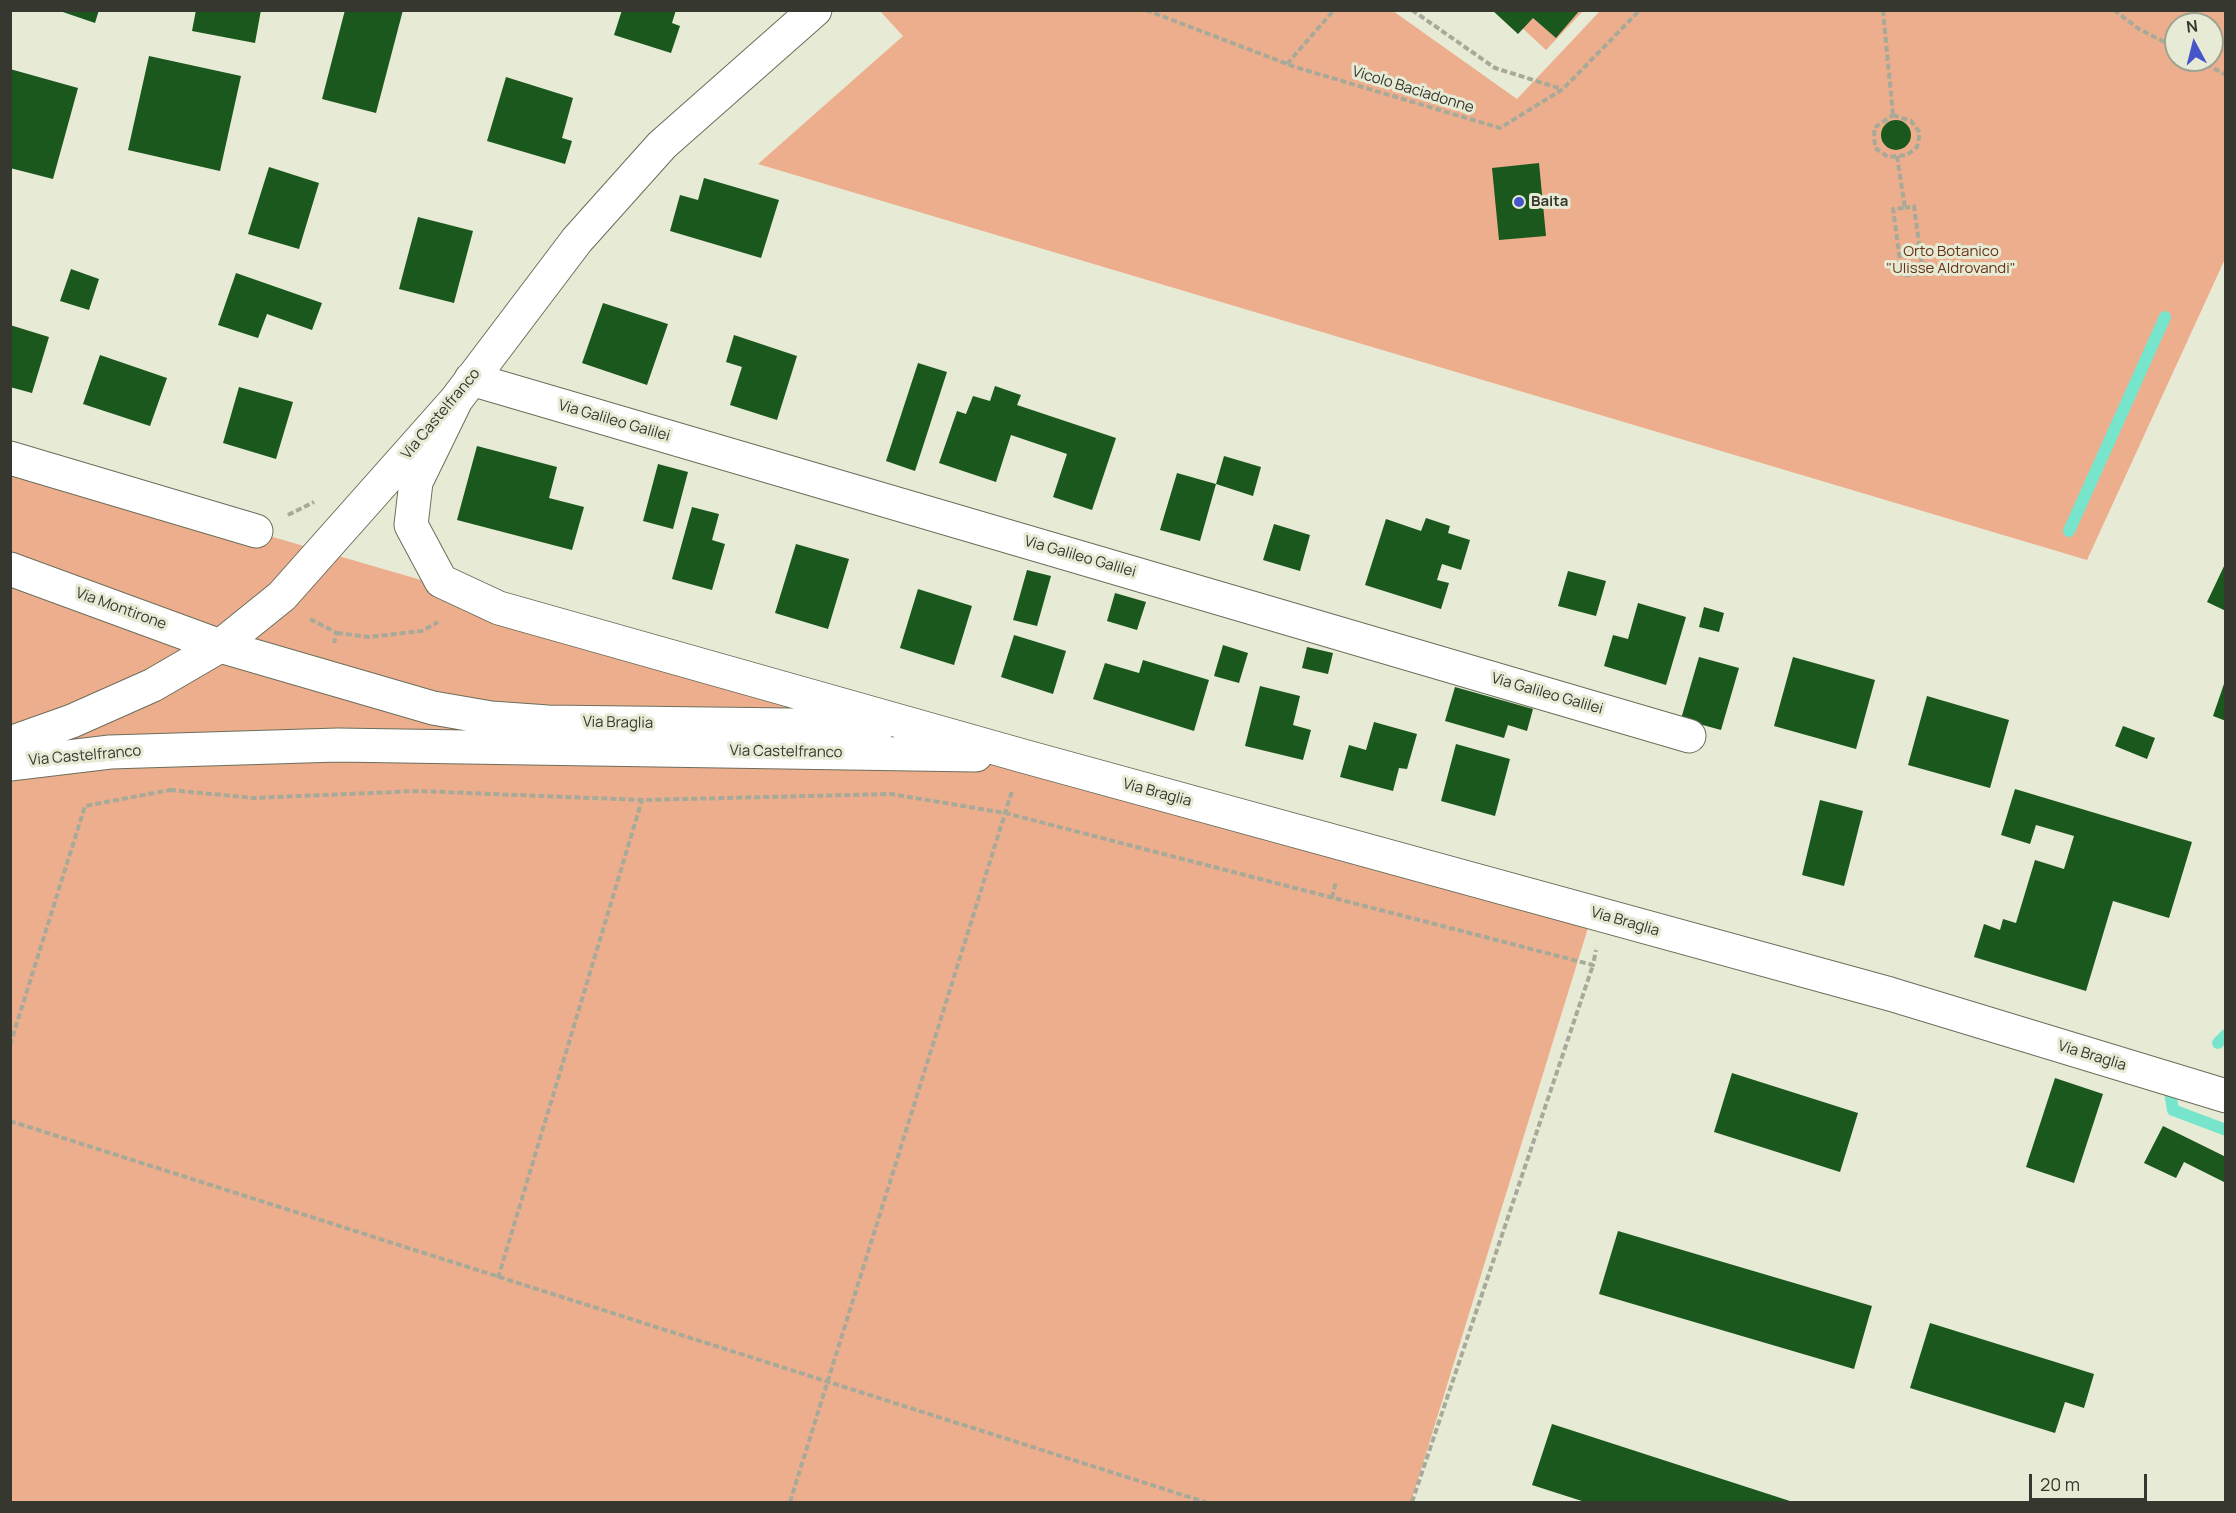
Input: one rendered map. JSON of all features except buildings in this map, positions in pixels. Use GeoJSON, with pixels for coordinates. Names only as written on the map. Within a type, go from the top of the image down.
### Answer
{"type":"FeatureCollection","features":[{"type":"Feature","properties":{"kind":"street","name":"Via Castelfranco"},"geometry":{"type":"LineString","coordinates":[[10,743],[72,721],[153,685],[220,646],[282,596],[464,390],[577,240],[662,145],[815,10]]}},
{"type":"Feature","properties":{"kind":"street","name":"Via Galileo Galilei"},"geometry":{"type":"LineString","coordinates":[[464,390],[1689,736]]}},
{"type":"Feature","properties":{"kind":"street","name":"Via Braglia"},"geometry":{"type":"LineString","coordinates":[[464,390],[416,482],[411,525],[441,581],[499,608],[1023,756],[1890,993],[2226,1096]]}},
{"type":"Feature","properties":{"kind":"street"},"geometry":{"type":"LineString","coordinates":[[10,458],[256,531]]}},
{"type":"Feature","properties":{"kind":"street","name":"Via Montirone"},"geometry":{"type":"LineString","coordinates":[[14,569],[220,646]]}},
{"type":"Feature","properties":{"kind":"street","name":"Via Braglia"},"geometry":{"type":"LineString","coordinates":[[220,646],[433,708],[491,718],[548,722],[850,727],[911,734],[1023,756]]}},
{"type":"Feature","properties":{"kind":"street","name":"Via Castelfranco"},"geometry":{"type":"LineString","coordinates":[[10,764],[110,752],[338,745],[1023,756]]}},
{"type":"Feature","properties":{"kind":"path","name":"Vicolo Baciadonne"},"geometry":{"type":"LineString","coordinates":[[1146,10],[1287,64],[1500,128],[1563,89],[1640,10]]}},
{"type":"Feature","properties":{"kind":"path"},"geometry":{"type":"LineString","coordinates":[[1287,64],[1334,10]]}},
{"type":"Feature","properties":{"kind":"path"},"geometry":{"type":"LineString","coordinates":[[1412,10],[1495,68],[1563,89]]}},
{"type":"Feature","properties":{"kind":"path"},"geometry":{"type":"LineString","coordinates":[[1883,10],[1893,115]]}},
{"type":"Feature","properties":{"kind":"path"},"geometry":{"type":"LineString","coordinates":[[2114,10],[2139,28],[2164,42]]}},
{"type":"Feature","properties":{"kind":"path"},"geometry":{"type":"LineString","coordinates":[[1893,115],[1911,121],[1920,133],[1917,147],[1907,155],[1888,157],[1875,148],[1874,128],[1893,115]]}},
{"type":"Feature","properties":{"kind":"path"},"geometry":{"type":"LineString","coordinates":[[1898,156],[1905,208]]}},
{"type":"Feature","properties":{"kind":"path"},"geometry":{"type":"LineString","coordinates":[[1914,207],[1923,273],[1902,276],[1893,209],[1905,208],[1914,207]]}},
{"type":"Feature","properties":{"kind":"path"},"geometry":{"type":"LineString","coordinates":[[790,1503],[1023,756]]}},
{"type":"Feature","properties":{"kind":"path"},"geometry":{"type":"LineString","coordinates":[[170,790],[254,798],[418,791],[642,800],[891,794],[1005,813],[1593,965]]}},
{"type":"Feature","properties":{"kind":"path"},"geometry":{"type":"LineString","coordinates":[[498,1278],[642,800]]}},
{"type":"Feature","properties":{"kind":"path"},"geometry":{"type":"LineString","coordinates":[[1412,1503],[1593,965],[1597,947]]}},
{"type":"Feature","properties":{"kind":"path"},"geometry":{"type":"LineString","coordinates":[[10,1121],[1205,1503]]}},
{"type":"Feature","properties":{"kind":"green space","name":"Orto Botanico \"Ulisse Aldrovandi\""},"geometry":{"type":"Polygon","coordinates":[[[880,11],[1393,11],[1517,99],[1600,11],[2225,11],[2225,259],[2087,560],[758,164],[903,36],[880,11]]]}},
{"type":"Feature","properties":{"kind":"green space"},"geometry":{"type":"Polygon","coordinates":[[[1504,11],[1583,11],[1546,50],[1504,11]]]}},
{"type":"Feature","properties":{"kind":"green space"},"geometry":{"type":"Polygon","coordinates":[[[11,461],[466,593],[1596,902],[1411,1502],[11,1502],[11,461]]]}},
{"type":"Feature","properties":{"kind":"waterway"},"geometry":{"type":"LineString","coordinates":[[2069,531],[2165,317]]}},
{"type":"Feature","properties":{"kind":"waterway"},"geometry":{"type":"LineString","coordinates":[[2218,1043],[2226,1035]]}},
{"type":"Feature","properties":{"kind":"waterway"},"geometry":{"type":"LineString","coordinates":[[2170,1092],[2173,1110],[2226,1130]]}},
{"type":"Feature","properties":{"kind":"place","name":"Baita"},"geometry":{"type":"Point","coordinates":[1519,202]}}]}
